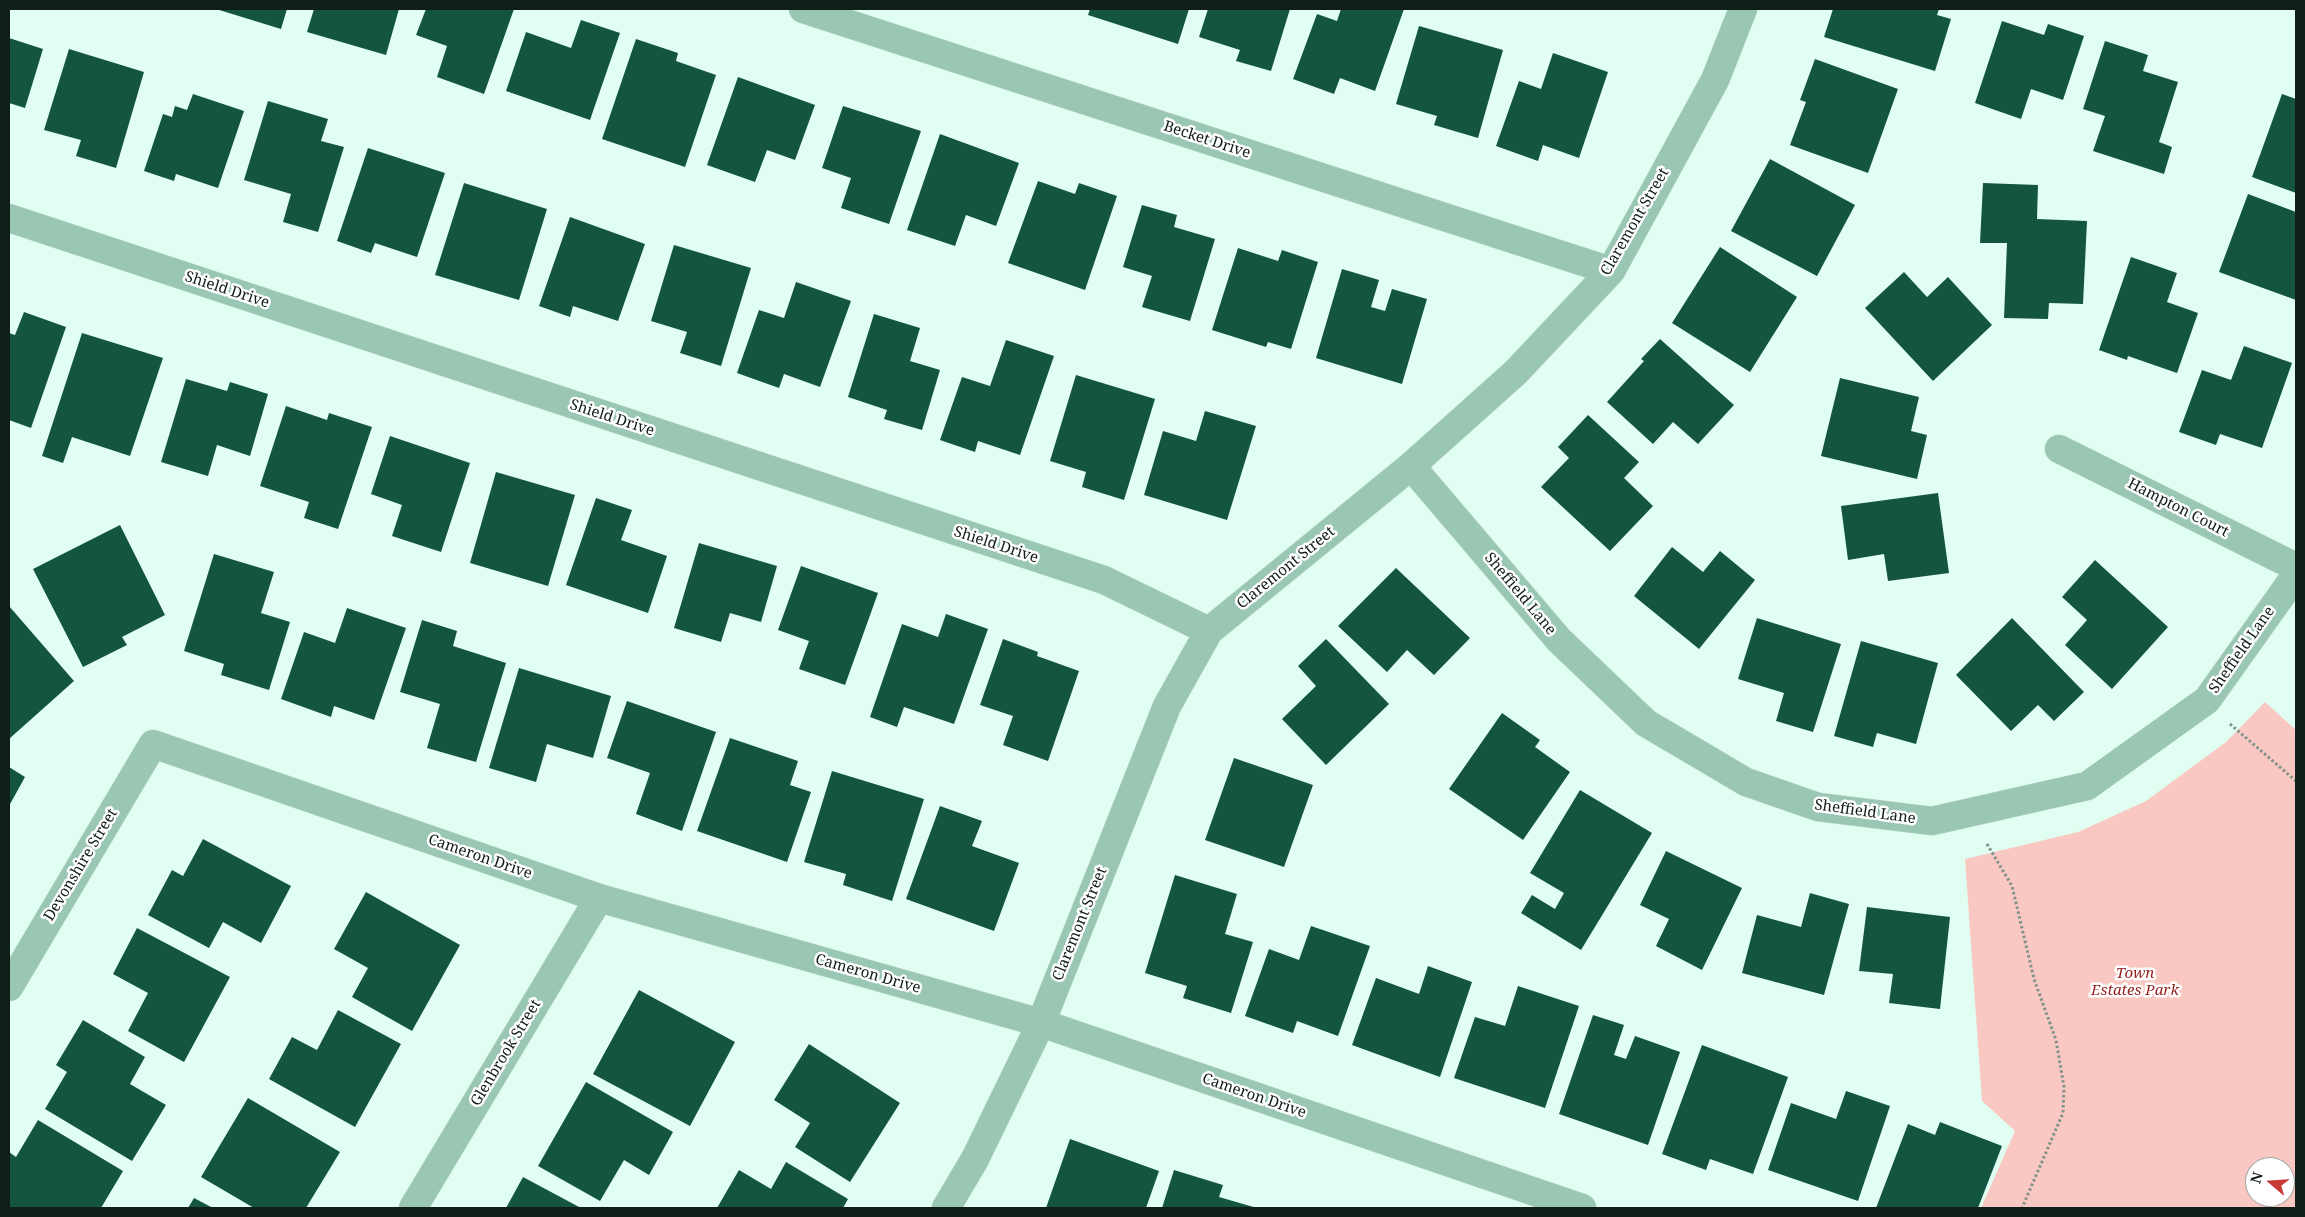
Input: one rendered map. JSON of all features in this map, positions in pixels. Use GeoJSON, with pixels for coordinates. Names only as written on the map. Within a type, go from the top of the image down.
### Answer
{"type":"FeatureCollection","features":[{"type":"Feature","properties":{"kind":"street","name":"Becket Drive"},"geometry":{"type":"LineString","coordinates":[[802,9],[1611,271]]}},
{"type":"Feature","properties":{"kind":"street","name":"Claremont Street"},"geometry":{"type":"LineString","coordinates":[[946,1208],[975,1159],[1041,1023],[1166,706],[1209,631],[1412,466],[1516,372],[1611,271],[1715,80],[1744,9]]}},
{"type":"Feature","properties":{"kind":"street","name":"Shield Drive"},"geometry":{"type":"LineString","coordinates":[[9,218],[1104,580],[1209,631]]}},
{"type":"Feature","properties":{"kind":"street","name":"Hampton Court"},"geometry":{"type":"LineString","coordinates":[[2059,448],[2296,567]]}},
{"type":"Feature","properties":{"kind":"street","name":"Sheffield Lane"},"geometry":{"type":"LineString","coordinates":[[1412,466],[1559,640],[1646,723],[1746,782],[1818,807],[1932,821],[2087,786],[2207,700],[2296,574]]}},
{"type":"Feature","properties":{"kind":"street","name":"Cameron Drive"},"geometry":{"type":"LineString","coordinates":[[152,744],[599,898],[1041,1023],[1582,1208]]}},
{"type":"Feature","properties":{"kind":"street","name":"Devonshire Street"},"geometry":{"type":"LineString","coordinates":[[9,987],[152,744]]}},
{"type":"Feature","properties":{"kind":"street","name":"Glenbrook Street"},"geometry":{"type":"LineString","coordinates":[[412,1208],[599,898]]}},
{"type":"Feature","properties":{"kind":"path"},"geometry":{"type":"LineString","coordinates":[[2207,700],[2235,729],[2296,781]]}},
{"type":"Feature","properties":{"kind":"path"},"geometry":{"type":"LineString","coordinates":[[1969,812],[2012,886],[2034,979],[2056,1040],[2064,1087],[2063,1113],[2022,1208]]}},
{"type":"Feature","properties":{"kind":"green space","name":"Town Estates Park"},"geometry":{"type":"Polygon","coordinates":[[[2265,702],[2296,730],[2296,1208],[1981,1208],[2015,1131],[1982,1101],[1965,859],[2078,832],[2146,801],[2226,742],[2265,702]]]}},
{"type":"Feature","properties":{"kind":"building"},"geometry":{"type":"Polygon","coordinates":[[[216,9],[287,9],[281,29],[216,9]]]}},
{"type":"Feature","properties":{"kind":"building"},"geometry":{"type":"Polygon","coordinates":[[[314,9],[399,9],[386,55],[307,32],[314,9]]]}},
{"type":"Feature","properties":{"kind":"building"},"geometry":{"type":"Polygon","coordinates":[[[426,9],[514,9],[484,94],[437,77],[447,46],[416,35],[426,9]]]}},
{"type":"Feature","properties":{"kind":"building"},"geometry":{"type":"Polygon","coordinates":[[[1090,9],[1189,9],[1178,44],[1088,15],[1090,9]]]}},
{"type":"Feature","properties":{"kind":"building"},"geometry":{"type":"Polygon","coordinates":[[[1208,9],[1290,9],[1271,71],[1236,61],[1240,50],[1199,37],[1208,9]]]}},
{"type":"Feature","properties":{"kind":"building"},"geometry":{"type":"Polygon","coordinates":[[[1341,9],[1404,9],[1375,91],[1340,78],[1334,94],[1293,79],[1317,14],[1337,21],[1341,9]]]}},
{"type":"Feature","properties":{"kind":"building"},"geometry":{"type":"Polygon","coordinates":[[[1833,9],[1939,9],[1937,15],[1951,19],[1935,71],[1824,37],[1833,9]]]}},
{"type":"Feature","properties":{"kind":"building"},"geometry":{"type":"Polygon","coordinates":[[[581,20],[620,33],[590,120],[506,91],[526,32],[571,48],[581,20]]]}},
{"type":"Feature","properties":{"kind":"building"},"geometry":{"type":"Polygon","coordinates":[[[2002,21],[2044,35],[2048,24],[2084,36],[2063,100],[2031,89],[2021,119],[1975,103],[2002,21]]]}},
{"type":"Feature","properties":{"kind":"building"},"geometry":{"type":"Polygon","coordinates":[[[1419,26],[1503,50],[1478,138],[1434,125],[1437,116],[1396,104],[1419,26]]]}},
{"type":"Feature","properties":{"kind":"building"},"geometry":{"type":"Polygon","coordinates":[[[9,38],[43,49],[25,108],[9,103],[9,38]]]}},
{"type":"Feature","properties":{"kind":"building"},"geometry":{"type":"Polygon","coordinates":[[[636,39],[678,53],[676,61],[716,75],[685,167],[602,139],[636,39]]]}},
{"type":"Feature","properties":{"kind":"building"},"geometry":{"type":"Polygon","coordinates":[[[2105,41],[2148,55],[2143,71],[2178,82],[2159,142],[2172,147],[2164,174],[2093,151],[2105,116],[2083,109],[2105,41]]]}},
{"type":"Feature","properties":{"kind":"building"},"geometry":{"type":"Polygon","coordinates":[[[69,49],[144,72],[116,168],[76,156],[81,140],[44,130],[69,49]]]}},
{"type":"Feature","properties":{"kind":"building"},"geometry":{"type":"Polygon","coordinates":[[[1553,53],[1608,72],[1579,158],[1543,145],[1538,161],[1496,146],[1519,81],[1541,89],[1553,53]]]}},
{"type":"Feature","properties":{"kind":"building"},"geometry":{"type":"Polygon","coordinates":[[[1815,59],[1898,89],[1868,173],[1790,145],[1806,102],[1800,100],[1815,59]]]}},
{"type":"Feature","properties":{"kind":"building"},"geometry":{"type":"Polygon","coordinates":[[[738,77],[815,105],[795,160],[767,150],[755,182],[707,165],[738,77]]]}},
{"type":"Feature","properties":{"kind":"building"},"geometry":{"type":"Polygon","coordinates":[[[193,94],[244,111],[218,188],[176,174],[174,181],[144,171],[163,114],[172,117],[175,106],[187,110],[193,94]]]}},
{"type":"Feature","properties":{"kind":"building"},"geometry":{"type":"Polygon","coordinates":[[[2282,94],[2296,99],[2296,193],[2252,177],[2282,94]]]}},
{"type":"Feature","properties":{"kind":"building"},"geometry":{"type":"Polygon","coordinates":[[[268,101],[328,119],[321,141],[344,147],[318,232],[283,222],[291,194],[244,180],[268,101]]]}},
{"type":"Feature","properties":{"kind":"building"},"geometry":{"type":"Polygon","coordinates":[[[843,106],[921,131],[889,224],[841,208],[851,178],[822,168],[843,106]]]}},
{"type":"Feature","properties":{"kind":"building"},"geometry":{"type":"Polygon","coordinates":[[[940,134],[1019,163],[996,226],[966,215],[955,246],[907,230],[940,134]]]}},
{"type":"Feature","properties":{"kind":"building"},"geometry":{"type":"Polygon","coordinates":[[[368,148],[445,173],[417,257],[375,243],[371,253],[337,241],[368,148]]]}},
{"type":"Feature","properties":{"kind":"building"},"geometry":{"type":"Polygon","coordinates":[[[1770,159],[1855,205],[1817,276],[1731,231],[1770,159]]]}},
{"type":"Feature","properties":{"kind":"building"},"geometry":{"type":"Polygon","coordinates":[[[1038,181],[1075,194],[1079,183],[1117,196],[1085,290],[1008,263],[1038,181]]]}},
{"type":"Feature","properties":{"kind":"building"},"geometry":{"type":"Polygon","coordinates":[[[464,183],[547,209],[519,300],[435,275],[464,183]]]}},
{"type":"Feature","properties":{"kind":"building"},"geometry":{"type":"Polygon","coordinates":[[[1983,183],[2038,185],[2037,219],[2087,221],[2083,304],[2049,303],[2048,319],[2004,318],[2007,243],[1980,243],[1983,183]]]}},
{"type":"Feature","properties":{"kind":"building"},"geometry":{"type":"Polygon","coordinates":[[[2248,194],[2296,212],[2296,300],[2219,272],[2248,194]]]}},
{"type":"Feature","properties":{"kind":"building"},"geometry":{"type":"Polygon","coordinates":[[[1142,205],[1177,215],[1174,227],[1215,239],[1190,321],[1142,307],[1152,276],[1123,267],[1142,205]]]}},
{"type":"Feature","properties":{"kind":"building"},"geometry":{"type":"Polygon","coordinates":[[[570,217],[645,244],[618,321],[573,306],[570,317],[539,306],[570,217]]]}},
{"type":"Feature","properties":{"kind":"building"},"geometry":{"type":"Polygon","coordinates":[[[674,245],[751,268],[721,366],[680,353],[687,332],[651,321],[674,245]]]}},
{"type":"Feature","properties":{"kind":"building"},"geometry":{"type":"Polygon","coordinates":[[[1720,247],[1797,297],[1750,372],[1672,323],[1720,247]]]}},
{"type":"Feature","properties":{"kind":"building"},"geometry":{"type":"Polygon","coordinates":[[[1238,248],[1278,261],[1282,250],[1318,262],[1291,349],[1268,342],[1266,347],[1212,330],[1238,248]]]}},
{"type":"Feature","properties":{"kind":"building"},"geometry":{"type":"Polygon","coordinates":[[[2131,257],[2177,273],[2167,302],[2198,313],[2177,373],[2128,356],[2127,360],[2099,350],[2131,257]]]}},
{"type":"Feature","properties":{"kind":"building"},"geometry":{"type":"Polygon","coordinates":[[[1342,269],[1379,280],[1371,307],[1385,311],[1392,289],[1427,299],[1402,384],[1316,358],[1342,269]]]}},
{"type":"Feature","properties":{"kind":"building"},"geometry":{"type":"Polygon","coordinates":[[[1904,272],[1927,297],[1948,277],[1992,325],[1933,381],[1865,308],[1904,272]]]}},
{"type":"Feature","properties":{"kind":"building"},"geometry":{"type":"Polygon","coordinates":[[[796,282],[851,301],[820,387],[784,374],[779,388],[737,373],[759,310],[784,318],[796,282]]]}},
{"type":"Feature","properties":{"kind":"building"},"geometry":{"type":"Polygon","coordinates":[[[24,312],[66,327],[31,428],[9,420],[9,333],[15,335],[24,312]]]}},
{"type":"Feature","properties":{"kind":"building"},"geometry":{"type":"Polygon","coordinates":[[[874,314],[920,328],[910,361],[940,370],[922,430],[884,419],[887,410],[848,397],[874,314]]]}},
{"type":"Feature","properties":{"kind":"building"},"geometry":{"type":"Polygon","coordinates":[[[82,333],[163,358],[130,456],[72,437],[63,463],[42,456],[82,333]]]}},
{"type":"Feature","properties":{"kind":"building"},"geometry":{"type":"Polygon","coordinates":[[[1660,339],[1734,405],[1698,444],[1673,422],[1653,444],[1607,402],[1644,361],[1641,359],[1660,339]]]}},
{"type":"Feature","properties":{"kind":"building"},"geometry":{"type":"Polygon","coordinates":[[[1006,340],[1054,356],[1020,455],[978,441],[975,452],[940,440],[962,377],[990,386],[1006,340]]]}},
{"type":"Feature","properties":{"kind":"building"},"geometry":{"type":"Polygon","coordinates":[[[2244,346],[2292,363],[2262,448],[2220,434],[2216,445],[2179,432],[2202,370],[2231,380],[2244,346]]]}},
{"type":"Feature","properties":{"kind":"building"},"geometry":{"type":"Polygon","coordinates":[[[1076,375],[1155,399],[1124,500],[1082,487],[1086,472],[1050,461],[1076,375]]]}},
{"type":"Feature","properties":{"kind":"building"},"geometry":{"type":"Polygon","coordinates":[[[1840,378],[1919,397],[1911,431],[1927,435],[1917,479],[1821,456],[1840,378]]]}},
{"type":"Feature","properties":{"kind":"building"},"geometry":{"type":"Polygon","coordinates":[[[186,379],[227,391],[230,382],[268,394],[250,456],[217,445],[208,476],[161,462],[186,379]]]}},
{"type":"Feature","properties":{"kind":"building"},"geometry":{"type":"Polygon","coordinates":[[[286,406],[327,420],[329,413],[372,427],[338,529],[304,518],[309,502],[260,486],[286,406]]]}},
{"type":"Feature","properties":{"kind":"building"},"geometry":{"type":"Polygon","coordinates":[[[1205,411],[1256,426],[1227,520],[1144,495],[1163,431],[1196,441],[1205,411]]]}},
{"type":"Feature","properties":{"kind":"building"},"geometry":{"type":"Polygon","coordinates":[[[1588,415],[1639,462],[1624,478],[1653,506],[1610,551],[1541,487],[1569,458],[1558,447],[1588,415]]]}},
{"type":"Feature","properties":{"kind":"building"},"geometry":{"type":"Polygon","coordinates":[[[390,436],[470,463],[441,552],[392,536],[402,505],[371,494],[390,436]]]}},
{"type":"Feature","properties":{"kind":"building"},"geometry":{"type":"Polygon","coordinates":[[[496,472],[575,495],[548,586],[470,563],[496,472]]]}},
{"type":"Feature","properties":{"kind":"building"},"geometry":{"type":"Polygon","coordinates":[[[1938,493],[1949,573],[1888,581],[1884,554],[1848,560],[1841,506],[1938,493]]]}},
{"type":"Feature","properties":{"kind":"building"},"geometry":{"type":"Polygon","coordinates":[[[596,498],[632,510],[621,540],[667,556],[648,613],[566,585],[596,498]]]}},
{"type":"Feature","properties":{"kind":"building"},"geometry":{"type":"Polygon","coordinates":[[[120,525],[165,615],[122,637],[127,645],[83,667],[33,569],[120,525]]]}},
{"type":"Feature","properties":{"kind":"building"},"geometry":{"type":"Polygon","coordinates":[[[699,543],[777,566],[761,622],[730,613],[721,642],[674,628],[699,543]]]}},
{"type":"Feature","properties":{"kind":"building"},"geometry":{"type":"Polygon","coordinates":[[[1672,547],[1703,572],[1720,551],[1755,580],[1699,649],[1634,596],[1672,547]]]}},
{"type":"Feature","properties":{"kind":"building"},"geometry":{"type":"Polygon","coordinates":[[[214,554],[274,572],[261,613],[290,622],[269,690],[221,675],[224,664],[184,651],[214,554]]]}},
{"type":"Feature","properties":{"kind":"building"},"geometry":{"type":"Polygon","coordinates":[[[2095,560],[2168,627],[2112,689],[2065,645],[2087,620],[2062,597],[2095,560]]]}},
{"type":"Feature","properties":{"kind":"building"},"geometry":{"type":"Polygon","coordinates":[[[801,566],[878,593],[845,685],[799,669],[809,641],[778,630],[801,566]]]}},
{"type":"Feature","properties":{"kind":"building"},"geometry":{"type":"Polygon","coordinates":[[[1396,568],[1470,638],[1434,675],[1407,650],[1387,672],[1338,626],[1396,568]]]}},
{"type":"Feature","properties":{"kind":"building"},"geometry":{"type":"Polygon","coordinates":[[[9,606],[74,681],[9,739],[9,606]]]}},
{"type":"Feature","properties":{"kind":"building"},"geometry":{"type":"Polygon","coordinates":[[[347,608],[406,628],[374,720],[334,706],[331,717],[281,699],[304,632],[335,643],[347,608]]]}},
{"type":"Feature","properties":{"kind":"building"},"geometry":{"type":"Polygon","coordinates":[[[946,614],[988,629],[954,724],[904,707],[897,727],[870,717],[902,624],[938,637],[946,614]]]}},
{"type":"Feature","properties":{"kind":"building"},"geometry":{"type":"Polygon","coordinates":[[[1757,618],[1841,644],[1813,732],[1776,721],[1784,693],[1738,679],[1757,618]]]}},
{"type":"Feature","properties":{"kind":"building"},"geometry":{"type":"Polygon","coordinates":[[[2012,618],[2084,692],[2054,721],[2038,705],[2011,731],[1956,675],[2012,618]]]}},
{"type":"Feature","properties":{"kind":"building"},"geometry":{"type":"Polygon","coordinates":[[[422,620],[457,631],[453,646],[506,663],[476,762],[427,748],[440,704],[400,692],[422,620]]]}},
{"type":"Feature","properties":{"kind":"building"},"geometry":{"type":"Polygon","coordinates":[[[1003,639],[1038,652],[1037,656],[1079,671],[1048,761],[1003,745],[1013,716],[980,705],[1003,639]]]}},
{"type":"Feature","properties":{"kind":"building"},"geometry":{"type":"Polygon","coordinates":[[[1326,639],[1389,704],[1326,765],[1282,719],[1316,686],[1298,666],[1326,639]]]}},
{"type":"Feature","properties":{"kind":"building"},"geometry":{"type":"Polygon","coordinates":[[[1861,641],[1938,663],[1916,744],[1877,733],[1873,747],[1834,736],[1861,641]]]}},
{"type":"Feature","properties":{"kind":"building"},"geometry":{"type":"Polygon","coordinates":[[[519,668],[611,696],[593,758],[547,744],[536,782],[489,768],[519,668]]]}},
{"type":"Feature","properties":{"kind":"building"},"geometry":{"type":"Polygon","coordinates":[[[627,701],[716,732],[682,831],[636,814],[650,773],[607,758],[627,701]]]}},
{"type":"Feature","properties":{"kind":"building"},"geometry":{"type":"Polygon","coordinates":[[[1502,713],[1540,740],[1535,747],[1570,772],[1523,840],[1449,789],[1502,713]]]}},
{"type":"Feature","properties":{"kind":"building"},"geometry":{"type":"Polygon","coordinates":[[[730,738],[798,761],[790,785],[811,792],[787,862],[697,831],[730,738]]]}},
{"type":"Feature","properties":{"kind":"building"},"geometry":{"type":"Polygon","coordinates":[[[1234,758],[1313,785],[1284,867],[1205,840],[1234,758]]]}},
{"type":"Feature","properties":{"kind":"building"},"geometry":{"type":"Polygon","coordinates":[[[9,767],[25,777],[9,806],[9,767]]]}},
{"type":"Feature","properties":{"kind":"building"},"geometry":{"type":"Polygon","coordinates":[[[832,771],[924,799],[892,901],[843,885],[846,874],[804,862],[832,771]]]}},
{"type":"Feature","properties":{"kind":"building"},"geometry":{"type":"Polygon","coordinates":[[[1580,790],[1652,833],[1581,950],[1521,913],[1532,895],[1555,909],[1564,893],[1530,873],[1580,790]]]}},
{"type":"Feature","properties":{"kind":"building"},"geometry":{"type":"Polygon","coordinates":[[[940,806],[982,821],[972,846],[1019,863],[994,931],[906,899],[940,806]]]}},
{"type":"Feature","properties":{"kind":"building"},"geometry":{"type":"Polygon","coordinates":[[[203,839],[291,886],[261,943],[223,922],[209,948],[148,915],[172,870],[183,876],[203,839]]]}},
{"type":"Feature","properties":{"kind":"building"},"geometry":{"type":"Polygon","coordinates":[[[1666,851],[1742,888],[1702,970],[1656,946],[1669,919],[1640,905],[1666,851]]]}},
{"type":"Feature","properties":{"kind":"building"},"geometry":{"type":"Polygon","coordinates":[[[1175,875],[1237,894],[1225,934],[1253,942],[1231,1013],[1183,998],[1187,986],[1145,973],[1175,875]]]}},
{"type":"Feature","properties":{"kind":"building"},"geometry":{"type":"Polygon","coordinates":[[[366,892],[460,945],[412,1031],[352,997],[368,968],[334,949],[366,892]]]}},
{"type":"Feature","properties":{"kind":"building"},"geometry":{"type":"Polygon","coordinates":[[[1810,893],[1849,904],[1824,995],[1742,973],[1757,915],[1801,927],[1810,893]]]}},
{"type":"Feature","properties":{"kind":"building"},"geometry":{"type":"Polygon","coordinates":[[[1867,907],[1950,917],[1940,1009],[1889,1003],[1893,974],[1859,971],[1867,907]]]}},
{"type":"Feature","properties":{"kind":"building"},"geometry":{"type":"Polygon","coordinates":[[[1311,926],[1370,946],[1338,1036],[1297,1021],[1293,1033],[1245,1016],[1269,949],[1299,960],[1311,926]]]}},
{"type":"Feature","properties":{"kind":"building"},"geometry":{"type":"Polygon","coordinates":[[[137,928],[230,977],[184,1062],[128,1031],[148,993],[113,974],[137,928]]]}},
{"type":"Feature","properties":{"kind":"building"},"geometry":{"type":"Polygon","coordinates":[[[1428,966],[1472,982],[1440,1077],[1352,1045],[1376,978],[1419,994],[1428,966]]]}},
{"type":"Feature","properties":{"kind":"building"},"geometry":{"type":"Polygon","coordinates":[[[1518,986],[1579,1006],[1545,1108],[1454,1078],[1475,1017],[1505,1026],[1518,986]]]}},
{"type":"Feature","properties":{"kind":"building"},"geometry":{"type":"Polygon","coordinates":[[[639,990],[735,1042],[690,1126],[593,1074],[639,990]]]}},
{"type":"Feature","properties":{"kind":"building"},"geometry":{"type":"Polygon","coordinates":[[[338,1010],[401,1044],[355,1127],[269,1079],[292,1037],[317,1050],[338,1010]]]}},
{"type":"Feature","properties":{"kind":"building"},"geometry":{"type":"Polygon","coordinates":[[[1593,1015],[1624,1025],[1614,1055],[1626,1059],[1635,1036],[1680,1052],[1648,1145],[1559,1114],[1593,1015]]]}},
{"type":"Feature","properties":{"kind":"building"},"geometry":{"type":"Polygon","coordinates":[[[83,1020],[145,1057],[130,1084],[166,1105],[132,1161],[45,1109],[67,1072],[56,1065],[83,1020]]]}},
{"type":"Feature","properties":{"kind":"building"},"geometry":{"type":"Polygon","coordinates":[[[809,1044],[900,1103],[850,1182],[795,1147],[810,1123],[774,1100],[809,1044]]]}},
{"type":"Feature","properties":{"kind":"building"},"geometry":{"type":"Polygon","coordinates":[[[1702,1045],[1788,1077],[1753,1174],[1710,1159],[1706,1170],[1662,1154],[1702,1045]]]}},
{"type":"Feature","properties":{"kind":"building"},"geometry":{"type":"Polygon","coordinates":[[[586,1082],[673,1132],[649,1175],[624,1160],[600,1201],[538,1166],[586,1082]]]}},
{"type":"Feature","properties":{"kind":"building"},"geometry":{"type":"Polygon","coordinates":[[[1846,1091],[1890,1106],[1858,1201],[1768,1170],[1791,1103],[1836,1119],[1846,1091]]]}},
{"type":"Feature","properties":{"kind":"building"},"geometry":{"type":"Polygon","coordinates":[[[248,1098],[340,1152],[306,1208],[254,1208],[201,1177],[248,1098]]]}},
{"type":"Feature","properties":{"kind":"building"},"geometry":{"type":"Polygon","coordinates":[[[38,1120],[123,1171],[101,1208],[9,1208],[9,1152],[16,1157],[38,1120]]]}},
{"type":"Feature","properties":{"kind":"building"},"geometry":{"type":"Polygon","coordinates":[[[1940,1122],[2002,1146],[1978,1208],[1876,1208],[1908,1124],[1935,1135],[1940,1122]]]}},
{"type":"Feature","properties":{"kind":"building"},"geometry":{"type":"Polygon","coordinates":[[[1070,1139],[1159,1171],[1146,1208],[1046,1208],[1070,1139]]]}},
{"type":"Feature","properties":{"kind":"building"},"geometry":{"type":"Polygon","coordinates":[[[786,1162],[848,1199],[843,1208],[717,1208],[739,1170],[771,1189],[786,1162]]]}},
{"type":"Feature","properties":{"kind":"building"},"geometry":{"type":"Polygon","coordinates":[[[1174,1170],[1223,1185],[1219,1197],[1257,1208],[1162,1208],[1174,1170]]]}},
{"type":"Feature","properties":{"kind":"building"},"geometry":{"type":"Polygon","coordinates":[[[523,1177],[581,1208],[506,1208],[523,1177]]]}},
{"type":"Feature","properties":{"kind":"building"},"geometry":{"type":"Polygon","coordinates":[[[194,1198],[213,1208],[188,1208],[194,1198]]]}}]}
